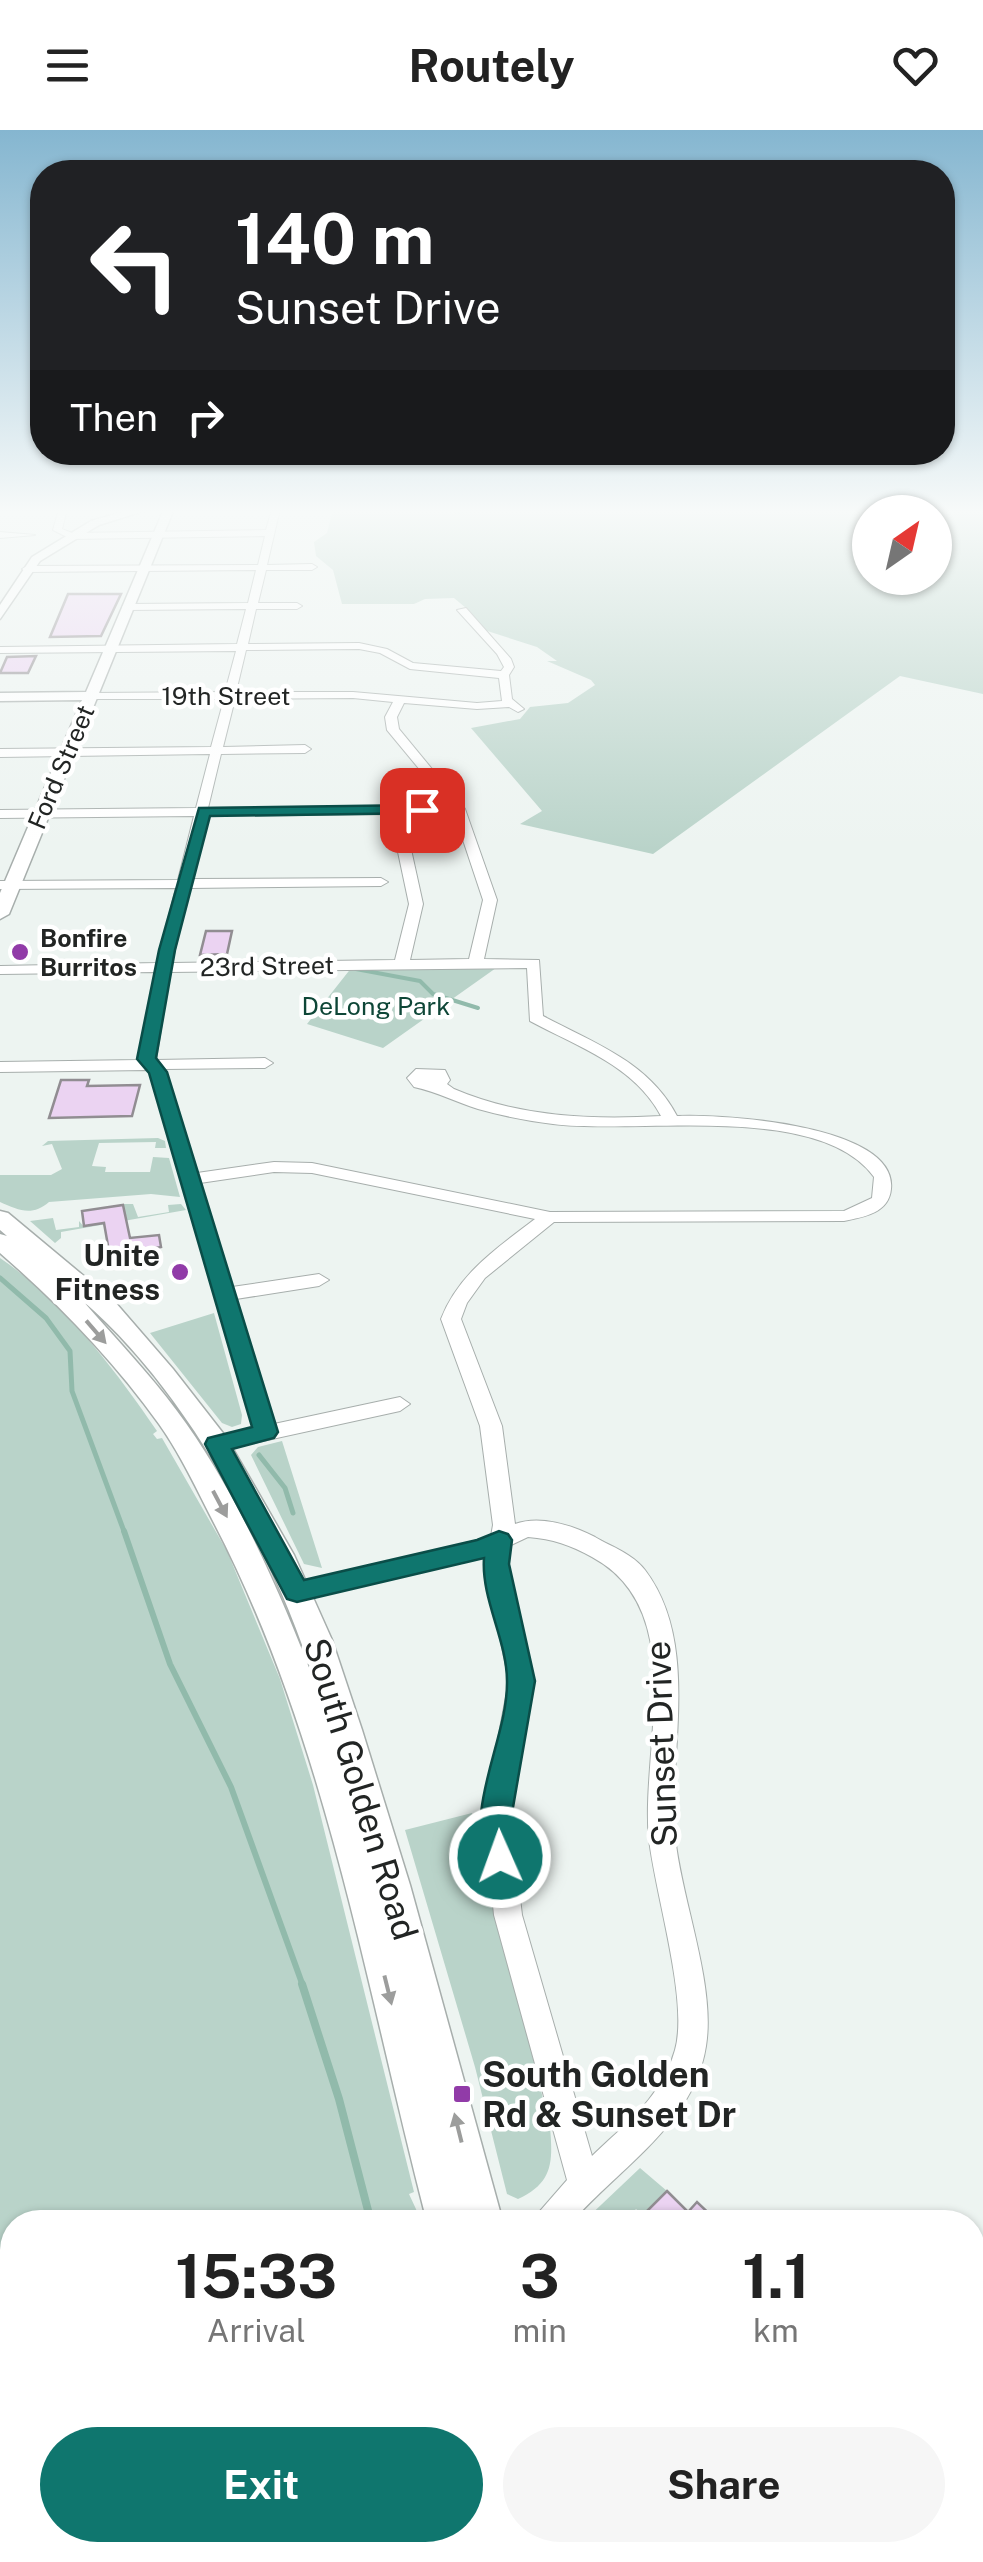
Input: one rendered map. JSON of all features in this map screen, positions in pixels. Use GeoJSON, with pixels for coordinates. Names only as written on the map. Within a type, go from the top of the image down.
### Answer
{"type":"FeatureCollection","features":[{"type":"Feature","properties":{"kind":"main road","name":"Ford Street"},"geometry":{"type":"LineString","coordinates":[[0,914],[6,886],[42,813],[120,622]]}},
{"type":"Feature","properties":{"kind":"main road","name":"19th Street"},"geometry":{"type":"LineString","coordinates":[[0,697],[91,696]]}},
{"type":"Feature","properties":{"kind":"main road","name":"South Golden Road"},"geometry":{"type":"LineString","coordinates":[[0,1218],[106,1308],[205,1449],[282,1594],[323,1658],[393,1885],[479,2210]]}},
{"type":"Feature","properties":{"kind":"main road","name":"South Golden Road"},"geometry":{"type":"LineString","coordinates":[[0,1241],[67,1298],[168,1417],[205,1449]]}},
{"type":"Feature","properties":{"kind":"main road","name":"South Golden Road"},"geometry":{"type":"LineString","coordinates":[[282,1594],[445,2210]]}},
{"type":"Feature","properties":{"kind":"street"},"geometry":{"type":"LineString","coordinates":[[248,622],[164,967],[146,1059],[158,1072],[266,1432]]}},
{"type":"Feature","properties":{"kind":"street"},"geometry":{"type":"LineString","coordinates":[[0,650],[359,646],[383,651],[410,666],[504,674],[509,667],[506,656],[469,622]]}},
{"type":"Feature","properties":{"kind":"street","name":"19th Street"},"geometry":{"type":"LineString","coordinates":[[91,696],[352,695],[514,706],[507,700],[504,674]]}},
{"type":"Feature","properties":{"kind":"street"},"geometry":{"type":"LineString","coordinates":[[400,699],[392,717],[393,730],[458,809],[490,900],[486,934],[475,964]]}},
{"type":"Feature","properties":{"kind":"street"},"geometry":{"type":"LineString","coordinates":[[0,752],[305,749]]}},
{"type":"Feature","properties":{"kind":"street"},"geometry":{"type":"LineString","coordinates":[[0,814],[458,809]]}},
{"type":"Feature","properties":{"kind":"street"},"geometry":{"type":"LineString","coordinates":[[396,810],[416,904],[402,964]]}},
{"type":"Feature","properties":{"kind":"street"},"geometry":{"type":"LineString","coordinates":[[6,886],[381,882]]}},
{"type":"Feature","properties":{"kind":"street","name":"23rd Street"},"geometry":{"type":"LineString","coordinates":[[0,970],[534,963],[536,1018],[629,1066],[658,1095],[672,1122]]}},
{"type":"Feature","properties":{"kind":"street"},"geometry":{"type":"LineString","coordinates":[[0,1068],[265,1063]]}},
{"type":"Feature","properties":{"kind":"street"},"geometry":{"type":"LineString","coordinates":[[191,1178],[274,1167],[312,1168],[550,1217],[844,1216],[868,1210],[880,1200],[885,1187],[878,1166],[860,1152],[772,1125],[728,1120],[578,1122],[465,1099],[436,1084]]}},
{"type":"Feature","properties":{"kind":"street"},"geometry":{"type":"LineString","coordinates":[[550,1217],[466,1285],[456,1300],[451,1319],[491,1426],[504,1525],[496,1564],[521,1681],[497,1813],[508,1915],[584,2184]]}},
{"type":"Feature","properties":{"kind":"street"},"geometry":{"type":"LineString","coordinates":[[225,1294],[319,1280]]}},
{"type":"Feature","properties":{"kind":"street"},"geometry":{"type":"LineString","coordinates":[[205,1449],[400,1404]]}},
{"type":"Feature","properties":{"kind":"street","name":"Sunset Drive"},"geometry":{"type":"LineString","coordinates":[[282,1594],[483,1548],[525,1529],[576,1537],[622,1562],[637,1577],[654,1615],[665,1661],[662,1836],[690,1990],[692,2044],[681,2080],[666,2107],[561,2210]]}},
{"type":"Feature","properties":{"kind":"green space"},"geometry":{"type":"Polygon","coordinates":[[[475,622],[983,622],[983,694],[900,676],[653,854],[520,824],[542,811],[471,728],[520,719],[530,707],[568,703],[595,685],[547,661],[557,661],[537,647],[478,628],[475,622]]]}},
{"type":"Feature","properties":{"kind":"green space","name":"DeLong Park"},"geometry":{"type":"Polygon","coordinates":[[[352,967],[496,968],[383,1048],[307,1024],[352,967]]]}},
{"type":"Feature","properties":{"kind":"green space"},"geometry":{"type":"Polygon","coordinates":[[[48,1141],[165,1141],[166,1148],[155,1148],[156,1142],[99,1143],[92,1166],[106,1167],[105,1172],[150,1172],[153,1157],[169,1158],[180,1197],[151,1194],[49,1202],[31,1211],[0,1202],[0,1175],[51,1175],[62,1169],[52,1144],[42,1146],[48,1141]]]}},
{"type":"Feature","properties":{"kind":"green space"},"geometry":{"type":"Polygon","coordinates":[[[122,1204],[133,1204],[138,1217],[169,1212],[168,1205],[181,1204],[186,1210],[61,1232],[55,1243],[30,1221],[53,1218],[56,1230],[79,1227],[79,1221],[84,1227],[127,1219],[122,1204]]]}},
{"type":"Feature","properties":{"kind":"green space"},"geometry":{"type":"Polygon","coordinates":[[[0,1258],[66,1315],[123,1383],[157,1431],[153,1434],[162,1438],[227,1551],[280,1679],[313,1785],[414,2192],[409,2194],[416,2210],[0,2210],[0,1258]]]}},
{"type":"Feature","properties":{"kind":"green space"},"geometry":{"type":"Polygon","coordinates":[[[214,1313],[242,1415],[241,1424],[232,1427],[222,1423],[150,1333],[214,1313]]]}},
{"type":"Feature","properties":{"kind":"green space"},"geometry":{"type":"Polygon","coordinates":[[[282,1441],[322,1568],[304,1564],[251,1455],[258,1447],[282,1441]]]}},
{"type":"Feature","properties":{"kind":"green space"},"geometry":{"type":"Polygon","coordinates":[[[472,1813],[550,2127],[548,2170],[538,2186],[518,2199],[507,2194],[475,2067],[405,1830],[472,1813]]]}},
{"type":"Feature","properties":{"kind":"green space"},"geometry":{"type":"Polygon","coordinates":[[[640,2168],[667,2191],[648,2210],[596,2210],[640,2168]]]}},
{"type":"Feature","properties":{"kind":"building"},"geometry":{"type":"Polygon","coordinates":[[[56,622],[107,622],[101,636],[50,637],[56,622]]]}},
{"type":"Feature","properties":{"kind":"building"},"geometry":{"type":"Polygon","coordinates":[[[36,656],[28,673],[0,673],[7,657],[36,656]]]}},
{"type":"Feature","properties":{"kind":"building"},"geometry":{"type":"Polygon","coordinates":[[[206,931],[232,931],[227,954],[200,955],[206,931]]]}},
{"type":"Feature","properties":{"kind":"building"},"geometry":{"type":"Polygon","coordinates":[[[61,1080],[89,1080],[87,1086],[140,1085],[132,1116],[49,1118],[61,1080]]]}},
{"type":"Feature","properties":{"kind":"building"},"geometry":{"type":"Polygon","coordinates":[[[123,1205],[130,1238],[159,1235],[161,1247],[110,1257],[104,1223],[84,1226],[82,1211],[123,1205]]]}},
{"type":"Feature","properties":{"kind":"building"},"geometry":{"type":"Polygon","coordinates":[[[667,2191],[686,2210],[648,2210],[667,2191]]]}},
{"type":"Feature","properties":{"kind":"waterway"},"geometry":{"type":"LineString","coordinates":[[356,969],[420,981],[433,994],[478,1008]]}},
{"type":"Feature","properties":{"kind":"waterway"},"geometry":{"type":"LineString","coordinates":[[0,1278],[46,1318],[70,1351],[72,1391],[125,1534]]}},
{"type":"Feature","properties":{"kind":"waterway"},"geometry":{"type":"LineString","coordinates":[[259,1455],[285,1488],[293,1513]]}},
{"type":"Feature","properties":{"kind":"waterway"},"geometry":{"type":"LineString","coordinates":[[124,1531],[170,1664],[231,1787],[303,1986]]}},
{"type":"Feature","properties":{"kind":"waterway"},"geometry":{"type":"LineString","coordinates":[[302,1984],[339,2099],[368,2210]]}},
{"type":"Feature","properties":{"kind":"place","name":"Bonfire Burritos"},"geometry":{"type":"Point","coordinates":[20,952]}},
{"type":"Feature","properties":{"kind":"place","name":"Unite Fitness"},"geometry":{"type":"Point","coordinates":[180,1272]}},
{"type":"Feature","properties":{"kind":"place","name":"South Golden Rd & Sunset Dr"},"geometry":{"type":"Point","coordinates":[462,2094]}},
{"type":"Feature","properties":{"kind":"route"},"geometry":{"type":"LineString","coordinates":[[422,810],[204,811],[167,950],[146,1059],[158,1072],[266,1432],[217,1444],[297,1592],[483,1548],[499,1540],[496,1564],[521,1681],[497,1813],[500,1857]]}}]}
